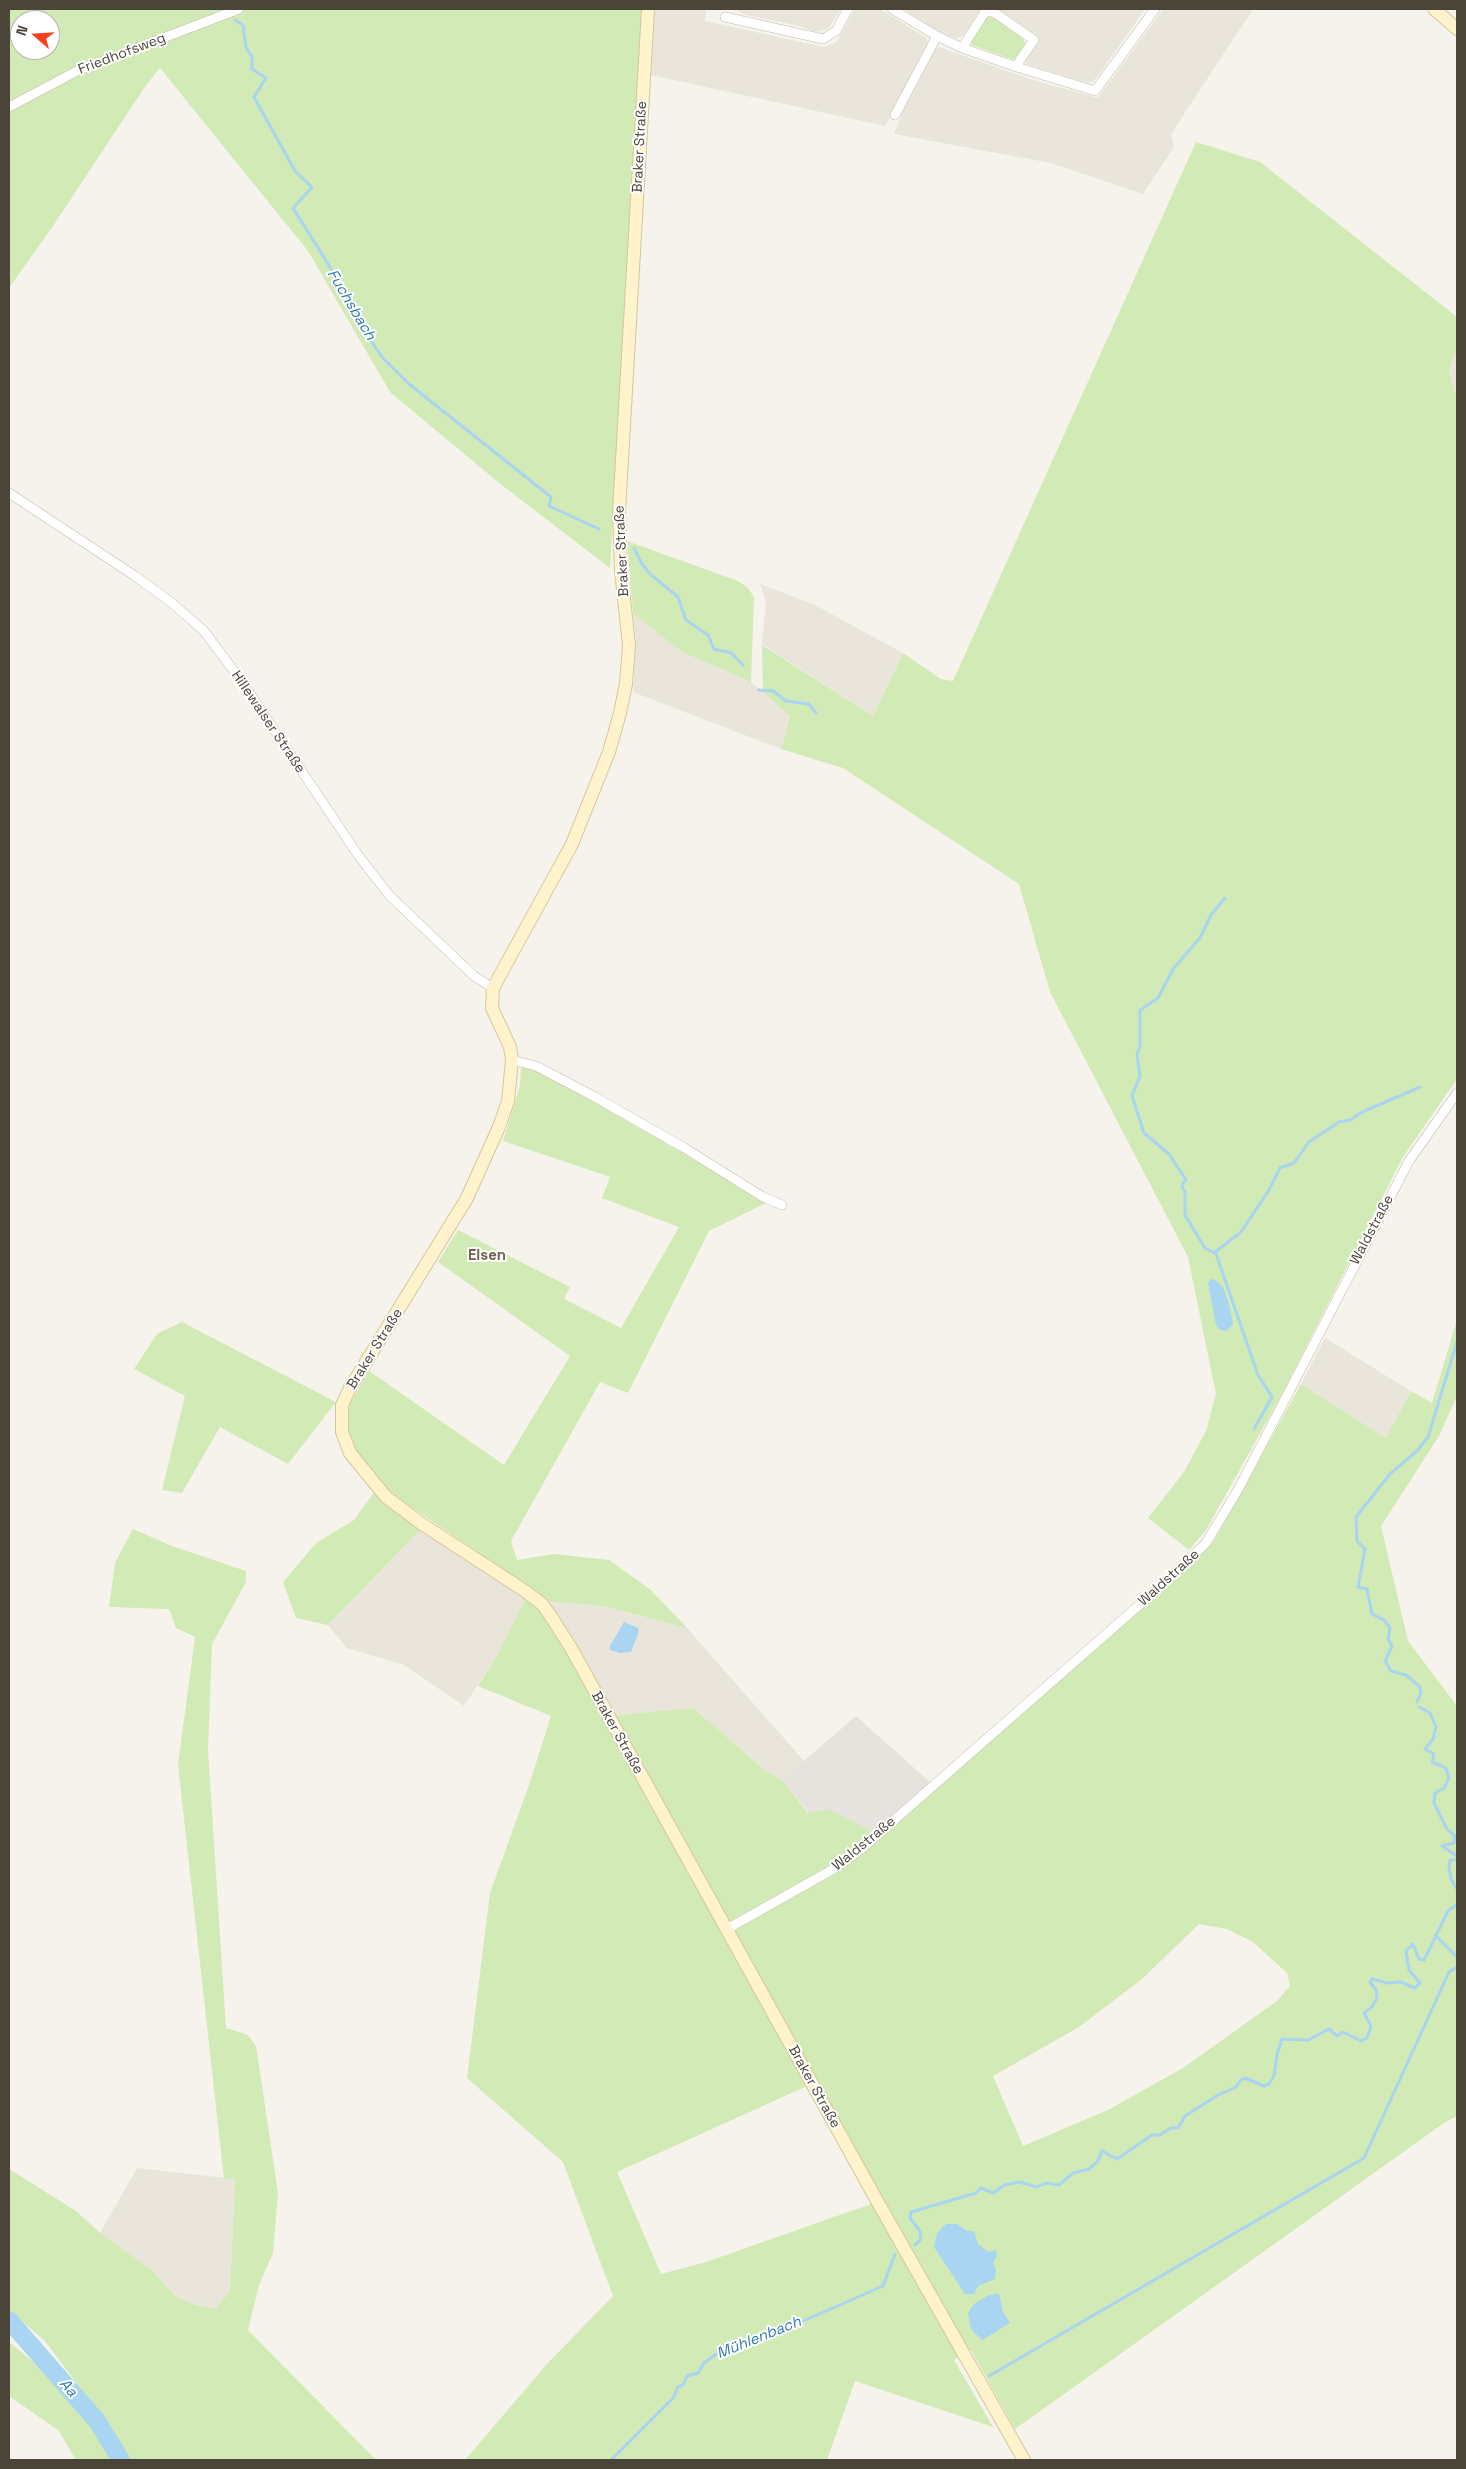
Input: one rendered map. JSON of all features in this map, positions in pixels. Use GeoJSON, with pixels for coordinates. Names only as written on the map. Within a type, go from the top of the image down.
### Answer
{"type":"FeatureCollection","features":[{"type":"Feature","properties":{"kind":"main road","name":"Braker Straße"},"geometry":{"type":"LineString","coordinates":[[648,9],[619,512],[621,571],[629,645],[626,684],[609,752],[572,844],[493,988],[492,1008],[510,1047],[512,1060],[508,1101],[499,1127],[478,1178],[429,1262],[350,1388],[342,1405],[342,1432],[350,1453],[386,1497],[422,1524],[514,1583],[542,1604],[570,1648],[1024,2460]]}},
{"type":"Feature","properties":{"kind":"main road"},"geometry":{"type":"LineString","coordinates":[[1434,9],[1457,29]]}},
{"type":"Feature","properties":{"kind":"street","name":"Friedhofsweg"},"geometry":{"type":"LineString","coordinates":[[9,107],[77,71],[239,9]]}},
{"type":"Feature","properties":{"kind":"street"},"geometry":{"type":"LineString","coordinates":[[725,17],[823,39],[836,31],[848,9]]}},
{"type":"Feature","properties":{"kind":"street"},"geometry":{"type":"LineString","coordinates":[[892,9],[937,36],[962,48],[1017,67],[1095,90],[1155,9]]}},
{"type":"Feature","properties":{"kind":"street"},"geometry":{"type":"LineString","coordinates":[[962,48],[985,12],[992,11],[1034,40],[1017,67]]}},
{"type":"Feature","properties":{"kind":"street"},"geometry":{"type":"LineString","coordinates":[[895,115],[937,36]]}},
{"type":"Feature","properties":{"kind":"street","name":"Hillewalser Straße"},"geometry":{"type":"LineString","coordinates":[[9,493],[135,576],[204,631],[242,682],[358,856],[389,894],[474,976],[493,988]]}},
{"type":"Feature","properties":{"kind":"street"},"geometry":{"type":"LineString","coordinates":[[512,1060],[536,1066],[594,1097],[683,1147],[755,1192],[782,1205]]}},
{"type":"Feature","properties":{"kind":"street","name":"Waldstraße"},"geometry":{"type":"LineString","coordinates":[[727,1930],[837,1867],[860,1850],[1148,1598],[1206,1543],[1239,1488],[1409,1161],[1457,1093]]}},
{"type":"Feature","properties":{"kind":"shaded area"},"geometry":{"type":"Polygon","coordinates":[[[655,9],[706,9],[705,21],[824,47],[836,43],[855,9],[880,9],[925,37],[928,41],[927,47],[885,126],[651,75],[655,9]]]}},
{"type":"Feature","properties":{"kind":"shaded area"},"geometry":{"type":"Polygon","coordinates":[[[736,9],[841,9],[828,29],[814,32],[800,26],[743,14],[736,9]]]}},
{"type":"Feature","properties":{"kind":"shaded area"},"geometry":{"type":"Polygon","coordinates":[[[903,9],[981,9],[963,36],[955,38],[940,32],[903,9]]]}},
{"type":"Feature","properties":{"kind":"shaded area"},"geometry":{"type":"Polygon","coordinates":[[[996,9],[1145,9],[1098,76],[1089,83],[1026,64],[1025,59],[1039,38],[996,9]]]}},
{"type":"Feature","properties":{"kind":"shaded area"},"geometry":{"type":"Polygon","coordinates":[[[1163,9],[1253,9],[1171,134],[1174,147],[1143,194],[1051,163],[894,134],[902,113],[935,50],[939,47],[1030,79],[1098,98],[1163,9]]]}},
{"type":"Feature","properties":{"kind":"shaded area"},"geometry":{"type":"Polygon","coordinates":[[[1457,348],[1457,398],[1449,371],[1457,348]]]}},
{"type":"Feature","properties":{"kind":"shaded area"},"geometry":{"type":"Polygon","coordinates":[[[760,584],[813,604],[903,653],[873,716],[762,644],[766,601],[760,584]]]}},
{"type":"Feature","properties":{"kind":"shaded area"},"geometry":{"type":"Polygon","coordinates":[[[633,614],[682,652],[751,682],[790,715],[781,749],[633,692],[636,640],[633,614]]]}},
{"type":"Feature","properties":{"kind":"shaded area"},"geometry":{"type":"Polygon","coordinates":[[[1325,1338],[1411,1391],[1386,1438],[1301,1384],[1325,1338]]]}},
{"type":"Feature","properties":{"kind":"shaded area"},"geometry":{"type":"Polygon","coordinates":[[[420,1530],[526,1599],[499,1652],[464,1706],[404,1665],[347,1648],[328,1625],[420,1530]]]}},
{"type":"Feature","properties":{"kind":"shaded area"},"geometry":{"type":"Polygon","coordinates":[[[544,1601],[603,1606],[687,1628],[804,1761],[782,1780],[766,1771],[693,1708],[616,1715],[575,1646],[544,1601]]]}},
{"type":"Feature","properties":{"kind":"shaded area"},"geometry":{"type":"Polygon","coordinates":[[[856,1716],[932,1784],[873,1833],[828,1809],[809,1813],[782,1780],[856,1716]]]}},
{"type":"Feature","properties":{"kind":"shaded area"},"geometry":{"type":"Polygon","coordinates":[[[137,2168],[235,2179],[230,2291],[216,2309],[195,2305],[174,2295],[152,2270],[100,2233],[137,2168]]]}},
{"type":"Feature","properties":{"kind":"green space"},"geometry":{"type":"Polygon","coordinates":[[[9,9],[643,9],[610,568],[503,486],[390,392],[308,251],[160,68],[144,88],[51,229],[9,288],[9,9]]]}},
{"type":"Feature","properties":{"kind":"green space"},"geometry":{"type":"Polygon","coordinates":[[[993,17],[1023,38],[1025,44],[1014,60],[972,45],[971,40],[986,18],[993,17]]]}},
{"type":"Feature","properties":{"kind":"green space"},"geometry":{"type":"Polygon","coordinates":[[[1196,142],[1260,162],[1457,317],[1457,348],[1449,371],[1457,398],[1457,1079],[1403,1157],[1281,1396],[1206,1530],[1189,1550],[1148,1518],[1184,1472],[1206,1431],[1216,1394],[1188,1257],[1050,992],[1019,884],[843,768],[781,749],[790,716],[763,692],[762,645],[873,716],[903,653],[941,679],[953,681],[1196,142]]]}},
{"type":"Feature","properties":{"kind":"green space"},"geometry":{"type":"Polygon","coordinates":[[[627,541],[738,581],[748,588],[754,597],[751,682],[682,652],[633,614],[627,541]]]}},
{"type":"Feature","properties":{"kind":"green space"},"geometry":{"type":"Polygon","coordinates":[[[521,1066],[540,1071],[768,1202],[709,1231],[628,1393],[600,1382],[511,1541],[517,1560],[554,1554],[609,1560],[651,1590],[687,1628],[603,1606],[544,1601],[575,1646],[616,1715],[693,1708],[766,1771],[782,1780],[808,1813],[828,1809],[879,1835],[984,1746],[1214,1541],[1301,1384],[1386,1438],[1411,1391],[1432,1403],[1457,1320],[1457,1396],[1439,1436],[1381,1526],[1408,1641],[1457,1706],[1457,2116],[1444,2123],[1015,2429],[971,2350],[954,2360],[993,2427],[855,2381],[827,2460],[465,2460],[547,2364],[613,2296],[563,2162],[467,2078],[490,1893],[529,1785],[551,1716],[478,1686],[499,1652],[526,1598],[506,1584],[501,1568],[398,1498],[375,1477],[354,1449],[347,1423],[350,1404],[369,1371],[504,1465],[570,1356],[438,1262],[458,1230],[570,1287],[564,1299],[621,1328],[679,1227],[602,1198],[610,1177],[503,1141],[520,1086],[521,1066]],[[1199,1924],[1142,1979],[1079,2027],[993,2076],[1023,2146],[1108,2110],[1183,2068],[1277,2001],[1290,1986],[1287,1973],[1253,1942],[1227,1929],[1199,1924]],[[807,2086],[617,2172],[661,2274],[706,2262],[871,2204],[807,2086]]]}},
{"type":"Feature","properties":{"kind":"green space"},"geometry":{"type":"Polygon","coordinates":[[[182,1322],[336,1402],[288,1464],[220,1427],[182,1493],[162,1490],[185,1396],[134,1369],[157,1334],[182,1322]]]}},
{"type":"Feature","properties":{"kind":"green space"},"geometry":{"type":"Polygon","coordinates":[[[375,1491],[391,1508],[420,1530],[328,1625],[296,1618],[283,1582],[316,1543],[354,1520],[375,1491]]]}},
{"type":"Feature","properties":{"kind":"green space"},"geometry":{"type":"Polygon","coordinates":[[[133,1529],[172,1546],[246,1571],[246,1582],[212,1644],[208,1750],[226,2028],[248,2035],[256,2046],[278,2193],[273,2253],[259,2285],[248,2330],[376,2460],[129,2460],[116,2436],[45,2341],[9,2310],[9,2169],[76,2211],[100,2233],[152,2270],[174,2295],[195,2305],[216,2309],[230,2291],[235,2179],[224,2179],[178,1765],[195,1637],[176,1628],[169,1609],[109,1607],[115,1563],[133,1529]]]}},
{"type":"Feature","properties":{"kind":"green space"},"geometry":{"type":"Polygon","coordinates":[[[9,2342],[54,2379],[87,2417],[114,2460],[76,2460],[59,2431],[9,2396],[9,2342]]]}},
{"type":"Feature","properties":{"kind":"water"},"geometry":{"type":"Polygon","coordinates":[[[1211,1279],[1223,1287],[1229,1304],[1233,1324],[1227,1331],[1220,1330],[1216,1325],[1208,1283],[1211,1279]]]}},
{"type":"Feature","properties":{"kind":"water"},"geometry":{"type":"Polygon","coordinates":[[[624,1622],[638,1628],[639,1631],[631,1652],[620,1653],[610,1650],[610,1646],[624,1622]]]}},
{"type":"Feature","properties":{"kind":"water"},"geometry":{"type":"Polygon","coordinates":[[[946,2224],[957,2224],[967,2231],[974,2231],[978,2244],[988,2252],[996,2250],[997,2256],[993,2263],[996,2269],[995,2279],[978,2286],[974,2294],[965,2294],[934,2247],[937,2233],[946,2224]]]}},
{"type":"Feature","properties":{"kind":"water"},"geometry":{"type":"Polygon","coordinates":[[[999,2293],[1003,2312],[1010,2323],[982,2340],[971,2329],[968,2313],[974,2304],[989,2295],[999,2293]]]}},
{"type":"Feature","properties":{"kind":"waterway","name":"Fuchsbach"},"geometry":{"type":"LineString","coordinates":[[235,20],[243,25],[246,47],[252,57],[252,69],[266,78],[254,97],[295,171],[312,187],[293,208],[335,275],[369,338],[382,357],[409,384],[551,497],[549,506],[599,529]]}},
{"type":"Feature","properties":{"kind":"waterway","name":"Fuchsbach"},"geometry":{"type":"LineString","coordinates":[[634,548],[642,564],[650,574],[678,597],[686,620],[708,635],[714,649],[731,653],[743,665]]}},
{"type":"Feature","properties":{"kind":"waterway","name":"Fuchsbach"},"geometry":{"type":"LineString","coordinates":[[759,690],[773,691],[786,701],[809,704],[816,713]]}},
{"type":"Feature","properties":{"kind":"waterway"},"geometry":{"type":"LineString","coordinates":[[1225,898],[1211,915],[1200,938],[1173,969],[1158,998],[1140,1010],[1140,1046],[1137,1054],[1140,1076],[1132,1096],[1144,1133],[1169,1154],[1186,1180],[1182,1188],[1185,1191],[1185,1215],[1205,1248],[1216,1254],[1258,1375],[1272,1397],[1254,1429]]}},
{"type":"Feature","properties":{"kind":"waterway"},"geometry":{"type":"LineString","coordinates":[[1214,1253],[1241,1232],[1269,1190],[1280,1168],[1294,1163],[1309,1142],[1339,1122],[1351,1120],[1360,1113],[1420,1087]]}},
{"type":"Feature","properties":{"kind":"waterway"},"geometry":{"type":"LineString","coordinates":[[1417,1702],[1421,1693],[1420,1687],[1406,1675],[1391,1671],[1385,1661],[1392,1646],[1388,1639],[1390,1628],[1384,1620],[1372,1614],[1367,1589],[1358,1587],[1365,1549],[1357,1541],[1356,1517],[1390,1474],[1417,1451],[1428,1437],[1457,1342]]}},
{"type":"Feature","properties":{"kind":"waterway"},"geometry":{"type":"LineString","coordinates":[[1419,1707],[1430,1713],[1436,1727],[1433,1739],[1425,1749],[1434,1754],[1432,1762],[1446,1768],[1449,1778],[1444,1788],[1435,1793],[1434,1803],[1447,1829],[1455,1836],[1454,1843],[1442,1846],[1457,1856]]}},
{"type":"Feature","properties":{"kind":"waterway"},"geometry":{"type":"LineString","coordinates":[[1457,1860],[1450,1860],[1449,1867],[1451,1879],[1457,1889]]}},
{"type":"Feature","properties":{"kind":"waterway","name":"Mühlenbach"},"geometry":{"type":"LineString","coordinates":[[915,2245],[921,2239],[920,2231],[910,2218],[911,2212],[976,2193],[981,2188],[993,2193],[1005,2185],[1019,2182],[1037,2187],[1046,2183],[1059,2185],[1073,2173],[1089,2169],[1098,2161],[1102,2151],[1117,2159],[1152,2135],[1160,2135],[1171,2128],[1178,2128],[1185,2116],[1218,2095],[1236,2087],[1245,2078],[1264,2086],[1269,2084],[1274,2076],[1277,2055],[1282,2039],[1308,2040],[1329,2029],[1337,2036],[1343,2032],[1361,2041],[1367,2038],[1371,2026],[1364,2013],[1372,2007],[1377,1998],[1376,1990],[1370,1982],[1372,1979],[1388,1983],[1401,1982],[1415,1988],[1420,1983],[1409,1970],[1406,1951],[1413,1944],[1419,1959],[1424,1960],[1448,1911],[1457,1904]]}},
{"type":"Feature","properties":{"kind":"waterway"},"geometry":{"type":"LineString","coordinates":[[1436,1936],[1457,1957]]}},
{"type":"Feature","properties":{"kind":"waterway"},"geometry":{"type":"LineString","coordinates":[[989,2376],[1364,2158],[1449,1972],[1457,1967]]}},
{"type":"Feature","properties":{"kind":"waterway","name":"Mühlenbach"},"geometry":{"type":"LineString","coordinates":[[611,2460],[673,2398],[678,2387],[683,2385],[687,2376],[698,2373],[704,2363],[719,2352],[746,2346],[883,2286],[895,2254]]}},
{"type":"Feature","properties":{"kind":"waterway","name":"Aa"},"geometry":{"type":"LineString","coordinates":[[9,2320],[97,2421],[121,2460]]}},
{"type":"Feature","properties":{"kind":"district","name":"Elsen"},"geometry":{"type":"Point","coordinates":[487,1256]}}]}
